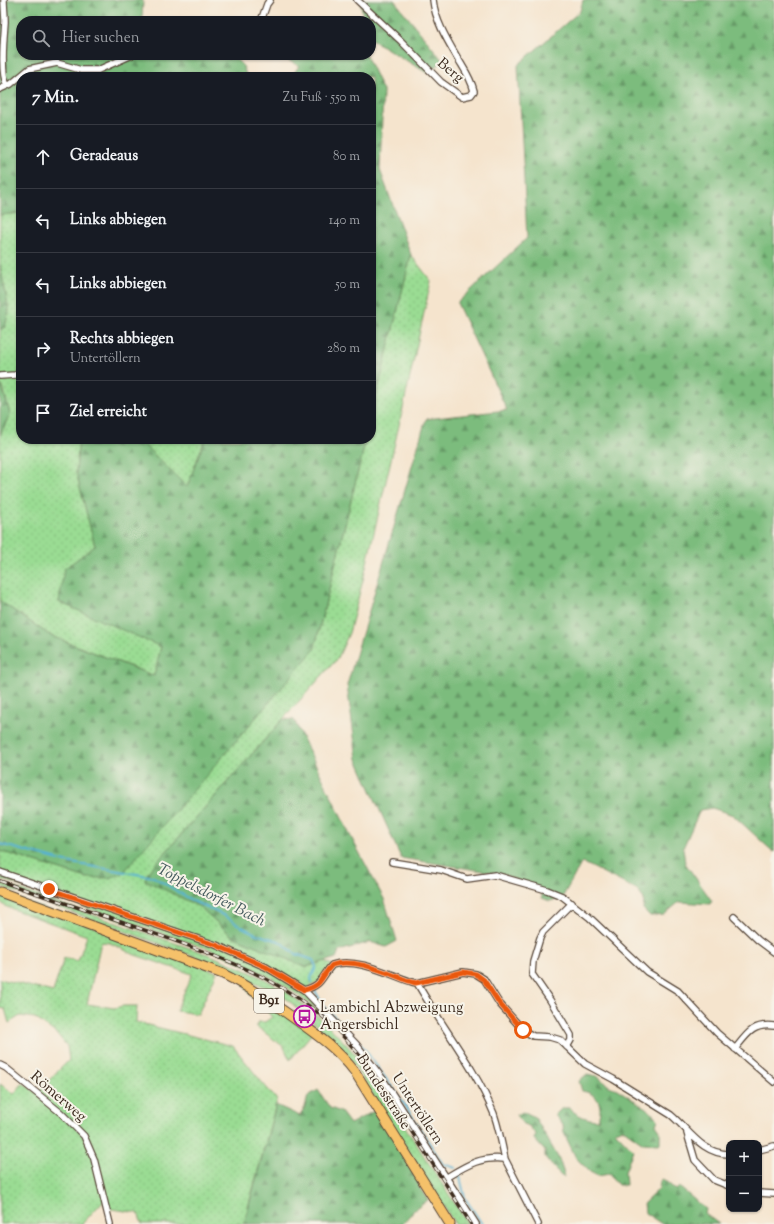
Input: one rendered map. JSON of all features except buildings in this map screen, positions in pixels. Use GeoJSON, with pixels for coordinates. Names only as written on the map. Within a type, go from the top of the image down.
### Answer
{"type":"FeatureCollection","features":[{"type":"Feature","properties":{"kind":"main road","name":"Bundesstraße"},"geometry":{"type":"LineString","coordinates":[[0,892],[223,974],[254,990],[326,1041],[342,1055],[355,1072],[450,1224]]}},
{"type":"Feature","properties":{"kind":"street"},"geometry":{"type":"LineString","coordinates":[[4,0],[5,21],[3,65],[4,81],[7,85]]}},
{"type":"Feature","properties":{"kind":"street"},"geometry":{"type":"LineString","coordinates":[[263,16],[270,0]]}},
{"type":"Feature","properties":{"kind":"street","name":"Berg"},"geometry":{"type":"LineString","coordinates":[[356,0],[374,16]]}},
{"type":"Feature","properties":{"kind":"street","name":"Berg"},"geometry":{"type":"LineString","coordinates":[[376,18],[401,41],[440,82],[462,97],[471,95],[474,91],[471,80],[454,52],[434,12],[433,0]]}},
{"type":"Feature","properties":{"kind":"street"},"geometry":{"type":"LineString","coordinates":[[25,72],[29,69],[57,63],[81,70],[98,70],[121,60]]}},
{"type":"Feature","properties":{"kind":"street"},"geometry":{"type":"LineString","coordinates":[[0,89],[16,80]]}},
{"type":"Feature","properties":{"kind":"street"},"geometry":{"type":"LineString","coordinates":[[0,376],[16,374]]}},
{"type":"Feature","properties":{"kind":"street"},"geometry":{"type":"LineString","coordinates":[[392,862],[441,870],[467,879],[494,875],[547,890],[562,896],[589,917],[647,972],[678,991],[717,1033],[774,1082]]}},
{"type":"Feature","properties":{"kind":"street","name":"Untertöllern"},"geometry":{"type":"LineString","coordinates":[[0,872],[216,945],[266,967],[304,990],[348,1035],[382,1078],[476,1224]]}},
{"type":"Feature","properties":{"kind":"street"},"geometry":{"type":"LineString","coordinates":[[567,1047],[571,1040],[571,1035],[550,1000],[534,978],[532,968],[543,932],[572,903]]}},
{"type":"Feature","properties":{"kind":"street"},"geometry":{"type":"LineString","coordinates":[[734,917],[758,940],[774,952]]}},
{"type":"Feature","properties":{"kind":"street"},"geometry":{"type":"LineString","coordinates":[[304,990],[319,983],[332,965],[342,962],[372,968],[416,983],[463,972],[476,974],[484,980],[499,1003],[523,1030],[537,1037],[554,1037],[560,1040],[585,1064],[613,1079],[671,1115],[687,1132],[708,1149],[726,1154]]}},
{"type":"Feature","properties":{"kind":"street"},"geometry":{"type":"LineString","coordinates":[[416,983],[477,1080],[494,1115],[505,1159],[538,1224]]}},
{"type":"Feature","properties":{"kind":"street"},"geometry":{"type":"LineString","coordinates":[[735,1049],[756,1027],[765,1025],[774,1026]]}},
{"type":"Feature","properties":{"kind":"street","name":"Römerweg"},"geometry":{"type":"LineString","coordinates":[[0,1065],[6,1068],[61,1113],[84,1136],[94,1159],[110,1224]]}},
{"type":"Feature","properties":{"kind":"street"},"geometry":{"type":"LineString","coordinates":[[687,1132],[695,1160],[714,1180],[726,1185]]}},
{"type":"Feature","properties":{"kind":"street"},"geometry":{"type":"LineString","coordinates":[[762,1149],[774,1146]]}},
{"type":"Feature","properties":{"kind":"street"},"geometry":{"type":"LineString","coordinates":[[446,1176],[480,1160],[488,1158],[505,1159]]}},
{"type":"Feature","properties":{"kind":"street"},"geometry":{"type":"LineString","coordinates":[[762,1193],[774,1194]]}},
{"type":"Feature","properties":{"kind":"street"},"geometry":{"type":"LineString","coordinates":[[106,1224],[107,1215]]}},
{"type":"Feature","properties":{"kind":"green space"},"geometry":{"type":"Polygon","coordinates":[[[0,0],[143,0],[142,16],[16,16],[16,60],[237,60],[243,66],[245,72],[16,72],[16,213],[0,215],[0,0]]]}},
{"type":"Feature","properties":{"kind":"green space"},"geometry":{"type":"Polygon","coordinates":[[[360,0],[394,0],[443,61],[427,73],[376,42],[376,16],[363,16],[360,0]]]}},
{"type":"Feature","properties":{"kind":"green space"},"geometry":{"type":"Polygon","coordinates":[[[583,0],[774,0],[774,852],[733,815],[712,808],[700,810],[683,848],[685,863],[712,901],[710,904],[679,902],[664,915],[650,916],[643,909],[644,899],[637,890],[582,862],[562,898],[550,901],[542,898],[542,890],[502,874],[401,858],[357,759],[347,685],[426,419],[507,410],[457,303],[527,238],[518,65],[580,11],[583,0]]]}},
{"type":"Feature","properties":{"kind":"green space"},"geometry":{"type":"Polygon","coordinates":[[[288,60],[368,60],[374,72],[295,72],[299,66],[288,60]]]}},
{"type":"Feature","properties":{"kind":"green space"},"geometry":{"type":"Polygon","coordinates":[[[376,76],[383,91],[380,170],[411,255],[376,398],[376,76]]]}},
{"type":"Feature","properties":{"kind":"green space"},"geometry":{"type":"Polygon","coordinates":[[[16,213],[16,444],[79,444],[76,472],[95,546],[65,569],[59,602],[161,646],[155,676],[51,636],[0,601],[0,435],[10,414],[3,387],[0,385],[0,329],[5,327],[9,310],[0,265],[0,215],[16,213]]]}},
{"type":"Feature","properties":{"kind":"green space"},"geometry":{"type":"Polygon","coordinates":[[[411,255],[431,281],[363,580],[349,633],[338,658],[149,871],[145,880],[200,907],[232,936],[306,967],[324,961],[332,965],[323,979],[304,990],[328,1016],[270,977],[212,950],[0,879],[0,851],[87,878],[314,650],[365,444],[376,444],[376,398],[411,255]]]}},
{"type":"Feature","properties":{"kind":"green space"},"geometry":{"type":"Polygon","coordinates":[[[0,265],[9,310],[5,327],[0,329],[0,265]]]}},
{"type":"Feature","properties":{"kind":"green space"},"geometry":{"type":"Polygon","coordinates":[[[0,385],[2,387],[10,414],[0,435],[0,385]]]}},
{"type":"Feature","properties":{"kind":"green space"},"geometry":{"type":"Polygon","coordinates":[[[79,444],[143,444],[187,487],[203,444],[365,444],[314,650],[122,874],[109,878],[87,878],[0,851],[0,601],[51,636],[154,676],[161,647],[59,602],[64,569],[95,546],[76,472],[79,444]]]}},
{"type":"Feature","properties":{"kind":"green space"},"geometry":{"type":"Polygon","coordinates":[[[143,444],[203,444],[187,487],[143,444]]]}},
{"type":"Feature","properties":{"kind":"green space"},"geometry":{"type":"Polygon","coordinates":[[[283,719],[294,720],[351,837],[384,899],[397,941],[386,947],[370,942],[339,951],[336,958],[306,967],[232,936],[200,907],[145,880],[149,871],[283,719]]]}},
{"type":"Feature","properties":{"kind":"green space"},"geometry":{"type":"Polygon","coordinates":[[[0,883],[210,955],[247,970],[282,989],[318,1016],[350,1048],[369,1071],[468,1224],[455,1224],[350,1059],[316,1024],[285,998],[269,988],[250,982],[224,967],[2,887],[0,886],[0,883]]]}},
{"type":"Feature","properties":{"kind":"green space"},"geometry":{"type":"Polygon","coordinates":[[[0,892],[217,972],[198,1014],[176,1011],[192,974],[135,955],[110,943],[101,942],[87,1004],[114,1008],[123,1006],[137,1006],[136,1022],[233,1046],[277,1100],[244,1224],[142,1224],[138,1213],[106,1208],[104,1200],[82,1224],[0,1224],[0,1084],[14,1094],[23,1083],[36,1093],[69,1060],[67,1046],[57,1034],[35,1018],[20,1016],[9,1023],[5,1009],[0,1008],[0,979],[53,992],[64,958],[78,961],[87,936],[7,907],[0,902],[0,892]]]}},
{"type":"Feature","properties":{"kind":"green space"},"geometry":{"type":"Polygon","coordinates":[[[243,984],[313,1032],[290,1060],[284,1047],[256,1026],[258,1022],[265,1022],[272,1017],[253,998],[243,984]]]}},
{"type":"Feature","properties":{"kind":"green space"},"geometry":{"type":"Polygon","coordinates":[[[587,1074],[597,1076],[609,1086],[617,1089],[646,1108],[658,1119],[656,1125],[660,1131],[660,1144],[643,1143],[622,1128],[615,1131],[633,1150],[625,1172],[626,1185],[618,1185],[609,1174],[598,1176],[590,1172],[576,1158],[564,1133],[563,1125],[555,1115],[562,1108],[569,1108],[582,1117],[598,1120],[600,1105],[596,1098],[588,1092],[582,1091],[579,1081],[587,1074]]]}},
{"type":"Feature","properties":{"kind":"green space"},"geometry":{"type":"Polygon","coordinates":[[[318,1090],[330,1108],[341,1112],[350,1124],[378,1109],[423,1181],[419,1187],[428,1200],[413,1211],[403,1224],[244,1224],[276,1105],[300,1116],[305,1107],[308,1096],[318,1090]]]}},
{"type":"Feature","properties":{"kind":"green space"},"geometry":{"type":"Polygon","coordinates":[[[523,1112],[536,1119],[559,1159],[565,1177],[561,1176],[545,1157],[545,1151],[534,1139],[536,1135],[529,1126],[523,1124],[516,1115],[523,1112]]]}},
{"type":"Feature","properties":{"kind":"green space"},"geometry":{"type":"Polygon","coordinates":[[[663,1179],[676,1190],[679,1187],[706,1209],[705,1214],[719,1224],[662,1224],[645,1213],[644,1203],[659,1189],[660,1181],[663,1179]]]}},
{"type":"Feature","properties":{"kind":"waterway","name":"Toppelsdorfer Bach"},"geometry":{"type":"LineString","coordinates":[[0,844],[66,862],[154,877],[193,901],[225,916],[242,927],[256,934],[279,941],[296,954],[313,960],[316,967],[311,978],[312,982]]}},
{"type":"Feature","properties":{"kind":"waterway","name":"Toppelsdorfer Bach"},"geometry":{"type":"LineString","coordinates":[[314,989],[323,1005],[363,1047],[402,1101],[443,1164],[456,1168]]}},
{"type":"Feature","properties":{"kind":"waterway","name":"Toppelsdorfer Bach"},"geometry":{"type":"LineString","coordinates":[[459,1173],[465,1198],[482,1224]]}},
{"type":"Feature","properties":{"kind":"railway"},"geometry":{"type":"LineString","coordinates":[[0,881],[147,931],[240,966],[284,989],[304,1003],[337,1030],[371,1070],[471,1224]]}},
{"type":"Feature","properties":{"kind":"place","name":"Lambichl Abzweigung Angersbichl"},"geometry":{"type":"Point","coordinates":[305,1017]}},
{"type":"Feature","properties":{"kind":"route"},"geometry":{"type":"LineString","coordinates":[[49,889],[137,917],[216,945],[266,967],[304,990],[319,983],[332,965],[342,962],[372,968],[416,983],[463,972],[473,973],[480,976],[484,980],[499,1003],[523,1030]]}}]}
